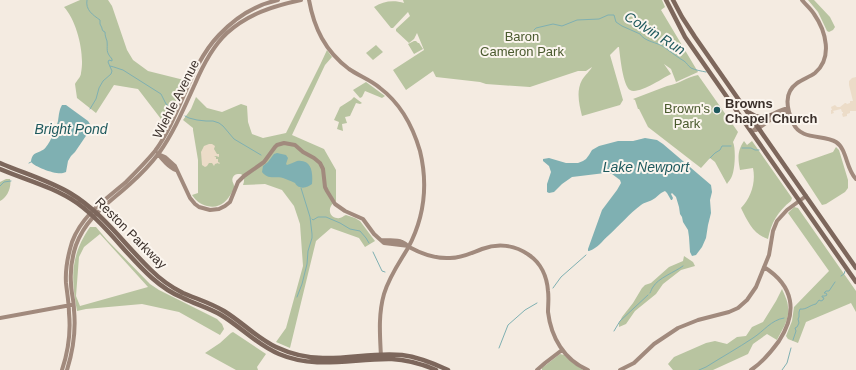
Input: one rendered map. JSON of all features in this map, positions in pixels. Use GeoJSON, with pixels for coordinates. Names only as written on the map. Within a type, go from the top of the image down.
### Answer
{"type":"FeatureCollection","features":[{"type":"Feature","properties":{"kind":"main road"},"geometry":{"type":"LineString","coordinates":[[666,0],[686,37],[856,282]]}},
{"type":"Feature","properties":{"kind":"main road"},"geometry":{"type":"LineString","coordinates":[[673,0],[687,25],[856,268]]}},
{"type":"Feature","properties":{"kind":"main road"},"geometry":{"type":"LineString","coordinates":[[747,111],[753,116],[760,118],[772,116]]}},
{"type":"Feature","properties":{"kind":"main road","name":"Reston Parkway"},"geometry":{"type":"LineString","coordinates":[[0,163],[59,187],[78,198],[162,280],[183,293],[212,304],[226,312],[275,347],[293,354],[322,358],[381,357],[401,355],[417,358],[448,370]]}},
{"type":"Feature","properties":{"kind":"main road","name":"Reston Parkway"},"geometry":{"type":"LineString","coordinates":[[0,169],[57,191],[93,213]]}},
{"type":"Feature","properties":{"kind":"main road","name":"Reston Parkway"},"geometry":{"type":"LineString","coordinates":[[381,357],[408,361],[436,370]]}},
{"type":"Feature","properties":{"kind":"street","name":"Wiehle Avenue"},"geometry":{"type":"LineString","coordinates":[[67,370],[74,338],[75,322],[70,278],[73,256],[76,245],[93,213],[136,179],[147,168],[170,137],[202,59],[210,45],[219,34],[233,21],[244,14],[278,0]]}},
{"type":"Feature","properties":{"kind":"street","name":"Wiehle Avenue"},"geometry":{"type":"LineString","coordinates":[[186,97],[210,53],[231,30],[245,19],[266,9],[301,0]]}},
{"type":"Feature","properties":{"kind":"street"},"geometry":{"type":"LineString","coordinates":[[309,0],[314,23],[326,46],[349,69],[370,80],[389,95],[403,113],[416,138],[420,151],[424,186],[422,208],[409,246],[388,282],[383,298],[380,316],[381,357]]}},
{"type":"Feature","properties":{"kind":"street"},"geometry":{"type":"LineString","coordinates":[[794,125],[789,110],[788,97],[791,89],[797,83],[816,71],[823,62],[826,51],[820,25],[814,14],[802,0]]}},
{"type":"Feature","properties":{"kind":"street","name":"Wiehle Avenue"},"geometry":{"type":"LineString","coordinates":[[62,370],[69,334],[69,305],[66,278],[68,258],[72,243],[78,230],[93,213],[143,165],[155,150],[183,105]]}},
{"type":"Feature","properties":{"kind":"street"},"geometry":{"type":"LineString","coordinates":[[752,132],[780,110],[789,110]]}},
{"type":"Feature","properties":{"kind":"street"},"geometry":{"type":"LineString","coordinates":[[772,116],[780,115],[788,118],[798,131],[804,134],[837,142],[843,149],[850,170],[856,179]]}},
{"type":"Feature","properties":{"kind":"street"},"geometry":{"type":"LineString","coordinates":[[155,150],[158,154],[165,157],[175,166],[190,198],[199,207],[210,210],[225,206],[230,202],[238,182],[264,162],[274,147],[281,143],[288,143],[295,145],[320,163],[323,169],[325,187],[333,201],[345,211],[363,219],[371,230],[387,244],[409,246],[425,254],[446,258],[463,256],[488,247],[500,245],[515,248],[529,254],[541,268],[546,277],[549,319],[553,332],[562,350],[569,359],[588,370]]}},
{"type":"Feature","properties":{"kind":"street"},"geometry":{"type":"LineString","coordinates":[[620,370],[634,363],[654,344],[678,328],[698,320],[729,312],[742,304],[753,292],[764,267],[770,252],[773,231],[777,221],[787,210],[806,196]]}},
{"type":"Feature","properties":{"kind":"street"},"geometry":{"type":"LineString","coordinates":[[752,370],[765,359],[774,348],[788,325],[790,316],[790,300],[784,284],[774,273],[764,267]]}},
{"type":"Feature","properties":{"kind":"street"},"geometry":{"type":"LineString","coordinates":[[0,318],[74,304]]}},
{"type":"Feature","properties":{"kind":"street"},"geometry":{"type":"LineString","coordinates":[[537,370],[545,362],[562,350]]}},
{"type":"Feature","properties":{"kind":"green space"},"geometry":{"type":"Polygon","coordinates":[[[80,0],[108,0],[112,6],[127,50],[133,60],[148,71],[184,80],[177,100],[161,119],[138,89],[114,85],[96,113],[77,98],[75,84],[81,74],[81,47],[73,21],[64,7],[80,0]]]}},
{"type":"Feature","properties":{"kind":"green space","name":"Baron Cameron Park"},"geometry":{"type":"Polygon","coordinates":[[[403,0],[662,0],[665,7],[661,10],[698,72],[676,82],[671,69],[664,64],[671,74],[639,90],[630,90],[625,83],[618,47],[610,55],[623,100],[620,105],[582,116],[579,102],[580,84],[592,67],[586,71],[578,71],[530,87],[486,84],[436,77],[433,71],[406,90],[393,70],[424,50],[417,33],[414,39],[409,43],[396,31],[396,29],[410,16],[408,12],[393,28],[391,28],[374,7],[381,3],[404,3],[403,0]]]}},
{"type":"Feature","properties":{"kind":"green space"},"geometry":{"type":"Polygon","coordinates":[[[808,0],[814,0],[830,17],[835,27],[833,30],[829,32],[827,31],[818,12],[808,0]]]}},
{"type":"Feature","properties":{"kind":"green space"},"geometry":{"type":"Polygon","coordinates":[[[414,41],[419,43],[423,49],[414,54],[408,44],[414,41]]]}},
{"type":"Feature","properties":{"kind":"green space"},"geometry":{"type":"Polygon","coordinates":[[[376,45],[383,52],[373,60],[366,53],[376,45]]]}},
{"type":"Feature","properties":{"kind":"green space"},"geometry":{"type":"Polygon","coordinates":[[[327,50],[332,57],[325,65],[292,135],[324,149],[336,170],[336,201],[330,208],[332,216],[335,218],[341,218],[346,215],[355,218],[360,221],[375,241],[365,247],[359,238],[331,228],[316,241],[290,348],[276,342],[286,328],[303,266],[300,224],[294,206],[282,190],[265,184],[243,185],[244,177],[240,174],[233,176],[232,180],[234,188],[228,199],[219,206],[211,207],[198,202],[192,195],[198,193],[198,160],[193,128],[183,120],[191,109],[196,97],[207,108],[222,112],[241,104],[247,106],[248,122],[252,134],[263,138],[286,133],[327,50]]]}},
{"type":"Feature","properties":{"kind":"green space","name":"Brown's Park"},"geometry":{"type":"Polygon","coordinates":[[[698,75],[738,132],[733,142],[735,154],[733,173],[727,184],[715,162],[710,158],[701,168],[648,127],[638,109],[635,100],[633,99],[698,75]]]}},
{"type":"Feature","properties":{"kind":"green space"},"geometry":{"type":"Polygon","coordinates":[[[366,82],[385,96],[382,98],[365,91],[360,98],[353,90],[366,82]]]}},
{"type":"Feature","properties":{"kind":"green space"},"geometry":{"type":"Polygon","coordinates":[[[354,97],[362,103],[356,103],[350,116],[345,117],[347,123],[342,124],[343,131],[337,129],[339,122],[334,120],[340,107],[354,97]]]}},
{"type":"Feature","properties":{"kind":"green space"},"geometry":{"type":"Polygon","coordinates":[[[744,141],[747,145],[752,141],[792,198],[776,218],[768,239],[755,231],[741,208],[748,199],[752,190],[754,179],[753,168],[740,170],[739,155],[740,148],[744,141]]]}},
{"type":"Feature","properties":{"kind":"green space"},"geometry":{"type":"Polygon","coordinates":[[[836,147],[839,150],[848,180],[848,188],[845,192],[822,205],[796,165],[833,152],[836,147]]]}},
{"type":"Feature","properties":{"kind":"green space"},"geometry":{"type":"Polygon","coordinates":[[[10,179],[10,189],[3,200],[0,201],[0,182],[10,179]]]}},
{"type":"Feature","properties":{"kind":"green space"},"geometry":{"type":"Polygon","coordinates":[[[794,207],[798,208],[856,291],[856,312],[851,303],[806,322],[798,343],[788,339],[786,336],[792,321],[794,307],[829,271],[788,213],[794,207]]]}},
{"type":"Feature","properties":{"kind":"green space"},"geometry":{"type":"Polygon","coordinates":[[[90,227],[96,227],[150,284],[217,319],[222,324],[224,329],[220,335],[179,312],[142,304],[77,311],[73,278],[76,258],[83,238],[90,227]],[[100,234],[84,247],[79,257],[76,296],[80,306],[148,287],[100,234]]]}},
{"type":"Feature","properties":{"kind":"green space"},"geometry":{"type":"Polygon","coordinates":[[[684,256],[693,262],[695,266],[681,270],[663,284],[656,294],[635,311],[626,324],[619,327],[622,317],[642,288],[651,283],[669,267],[683,261],[684,256]]]}},
{"type":"Feature","properties":{"kind":"green space"},"geometry":{"type":"Polygon","coordinates":[[[782,289],[787,302],[788,316],[777,340],[767,334],[753,344],[748,354],[713,370],[673,370],[668,364],[674,357],[706,343],[715,341],[727,344],[737,337],[746,336],[752,327],[763,322],[782,289]]]}},
{"type":"Feature","properties":{"kind":"green space"},"geometry":{"type":"Polygon","coordinates":[[[233,332],[266,354],[257,367],[258,370],[236,370],[205,353],[233,332]]]}},
{"type":"Feature","properties":{"kind":"green space"},"geometry":{"type":"Polygon","coordinates":[[[560,354],[564,355],[583,370],[542,370],[542,368],[560,354]]]}},
{"type":"Feature","properties":{"kind":"shaded area"},"geometry":{"type":"Polygon","coordinates":[[[856,77],[856,111],[850,111],[847,116],[843,117],[843,112],[841,109],[833,111],[834,113],[831,114],[831,107],[835,105],[840,107],[845,103],[847,104],[850,103],[850,101],[853,101],[849,81],[856,77]]]}},
{"type":"Feature","properties":{"kind":"shaded area"},"geometry":{"type":"Polygon","coordinates":[[[209,144],[215,146],[214,149],[217,154],[219,154],[219,157],[214,157],[218,159],[218,162],[220,163],[215,164],[214,166],[212,163],[209,163],[205,167],[202,165],[201,152],[204,146],[209,144]]]}},
{"type":"Feature","properties":{"kind":"water","name":"Bright Pond"},"geometry":{"type":"Polygon","coordinates":[[[62,105],[66,105],[88,121],[92,127],[68,161],[66,172],[56,173],[46,170],[31,162],[33,156],[44,149],[50,141],[58,121],[62,105]]]}},
{"type":"Feature","properties":{"kind":"water","name":"Lake Newport"},"geometry":{"type":"Polygon","coordinates":[[[645,138],[657,140],[663,144],[711,185],[711,213],[706,238],[696,255],[692,256],[690,252],[688,230],[680,214],[676,197],[672,193],[672,200],[665,191],[654,199],[641,205],[597,246],[588,251],[602,210],[617,190],[621,183],[620,180],[612,174],[605,173],[572,177],[554,192],[547,192],[547,184],[551,172],[549,166],[543,161],[543,159],[549,158],[566,163],[578,163],[586,159],[592,150],[599,146],[618,141],[633,141],[645,138]]]}},
{"type":"Feature","properties":{"kind":"water"},"geometry":{"type":"Polygon","coordinates":[[[277,153],[286,155],[288,158],[287,165],[297,161],[306,162],[309,164],[312,171],[312,184],[302,188],[284,178],[269,177],[264,174],[262,172],[263,166],[274,154],[277,153]]]}},
{"type":"Feature","properties":{"kind":"waterway"},"geometry":{"type":"LineString","coordinates":[[87,0],[88,9],[100,20],[102,29],[105,32],[108,52],[112,59],[112,61],[109,60],[108,62],[112,71],[111,74],[103,81],[96,99],[90,109]]}},
{"type":"Feature","properties":{"kind":"waterway","name":"Colvin Run"},"geometry":{"type":"LineString","coordinates":[[534,30],[536,28],[553,24],[562,26],[577,20],[599,19],[608,15],[614,15],[616,22],[622,26],[664,47],[691,68],[706,72]]}},
{"type":"Feature","properties":{"kind":"waterway"},"geometry":{"type":"LineString","coordinates":[[110,66],[123,70],[161,94],[166,104],[171,108]]}},
{"type":"Feature","properties":{"kind":"waterway"},"geometry":{"type":"LineString","coordinates":[[185,116],[197,120],[219,123],[234,139],[261,155]]}},
{"type":"Feature","properties":{"kind":"waterway"},"geometry":{"type":"LineString","coordinates":[[710,158],[720,150],[722,146],[731,146]]}},
{"type":"Feature","properties":{"kind":"waterway"},"geometry":{"type":"LineString","coordinates":[[742,148],[759,150]]}},
{"type":"Feature","properties":{"kind":"waterway"},"geometry":{"type":"LineString","coordinates":[[0,186],[4,182],[11,181]]}},
{"type":"Feature","properties":{"kind":"waterway"},"geometry":{"type":"LineString","coordinates":[[297,297],[302,284],[312,238],[310,217],[301,188]]}},
{"type":"Feature","properties":{"kind":"waterway"},"geometry":{"type":"LineString","coordinates":[[312,219],[326,217],[350,229],[360,231],[369,243]]}},
{"type":"Feature","properties":{"kind":"waterway"},"geometry":{"type":"LineString","coordinates":[[373,252],[382,271],[385,272]]}},
{"type":"Feature","properties":{"kind":"waterway"},"geometry":{"type":"LineString","coordinates":[[553,288],[561,277],[586,255]]}},
{"type":"Feature","properties":{"kind":"waterway"},"geometry":{"type":"LineString","coordinates":[[650,293],[655,284],[683,266]]}},
{"type":"Feature","properties":{"kind":"waterway"},"geometry":{"type":"LineString","coordinates":[[841,276],[845,271]]}},
{"type":"Feature","properties":{"kind":"waterway"},"geometry":{"type":"LineString","coordinates":[[793,340],[796,331],[795,328],[799,323],[798,319],[800,309],[804,309],[816,304],[819,300],[823,300],[824,298],[822,296],[827,295],[824,293],[829,291],[835,282]]}},
{"type":"Feature","properties":{"kind":"waterway"},"geometry":{"type":"LineString","coordinates":[[614,331],[620,321],[648,295]]}},
{"type":"Feature","properties":{"kind":"waterway"},"geometry":{"type":"LineString","coordinates":[[499,348],[508,325],[525,310],[537,303]]}},
{"type":"Feature","properties":{"kind":"waterway"},"geometry":{"type":"LineString","coordinates":[[699,370],[747,342],[775,321],[784,318]]}},
{"type":"Feature","properties":{"kind":"waterway"},"geometry":{"type":"LineString","coordinates":[[782,370],[787,363],[791,348]]}},
{"type":"Feature","properties":{"kind":"place","name":"Browns Chapel Church"},"geometry":{"type":"Point","coordinates":[717,110]}}]}
